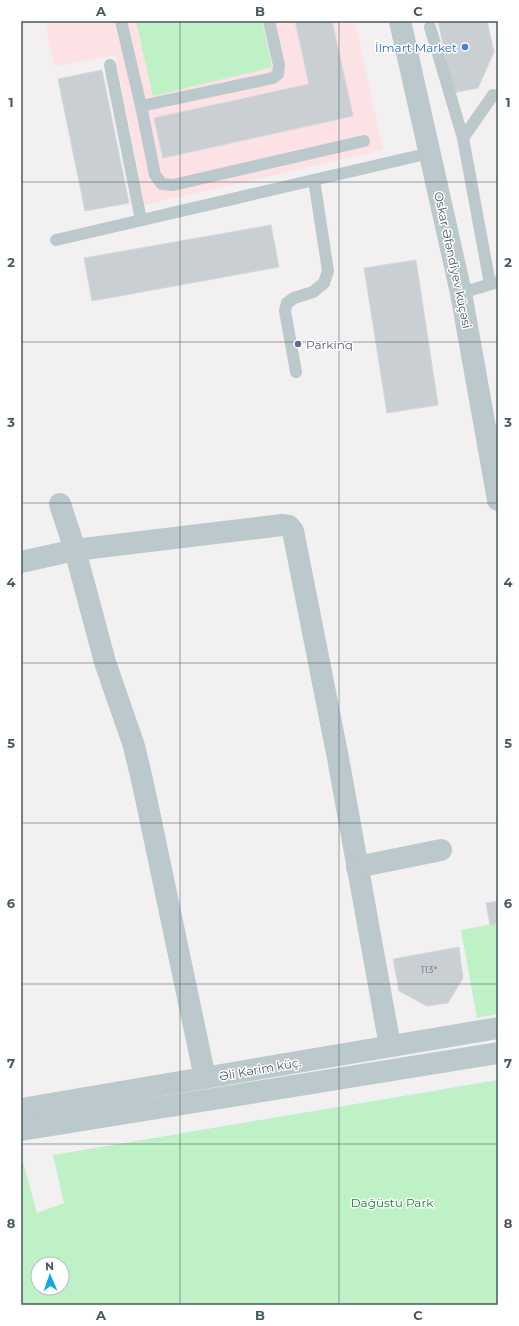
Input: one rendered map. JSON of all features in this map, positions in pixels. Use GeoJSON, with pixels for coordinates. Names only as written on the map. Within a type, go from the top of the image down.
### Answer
{"type":"FeatureCollection","features":[{"type":"Feature","properties":{"kind":"street","name":"Oskar Əfəndiyev küçəsi"},"geometry":{"type":"LineString","coordinates":[[400,21],[461,293],[498,500]]}},
{"type":"Feature","properties":{"kind":"street"},"geometry":{"type":"LineString","coordinates":[[60,504],[75,550],[105,662],[134,746],[205,1078]]}},
{"type":"Feature","properties":{"kind":"street"},"geometry":{"type":"LineString","coordinates":[[21,562],[75,550],[282,525],[289,526],[293,531],[336,750],[390,1046]]}},
{"type":"Feature","properties":{"kind":"street"},"geometry":{"type":"LineString","coordinates":[[357,867],[441,850]]}},
{"type":"Feature","properties":{"kind":"street","name":"Əli Kərim küç."},"geometry":{"type":"LineString","coordinates":[[21,1109],[498,1028]]}},
{"type":"Feature","properties":{"kind":"street"},"geometry":{"type":"LineString","coordinates":[[21,1130],[498,1053]]}},
{"type":"Feature","properties":{"kind":"lane"},"geometry":{"type":"LineString","coordinates":[[120,21],[141,106],[155,175],[162,184],[173,185],[364,141]]}},
{"type":"Feature","properties":{"kind":"lane"},"geometry":{"type":"LineString","coordinates":[[141,106],[273,78],[278,74],[279,65],[269,21]]}},
{"type":"Feature","properties":{"kind":"lane"},"geometry":{"type":"LineString","coordinates":[[430,27],[464,138],[494,283],[461,293]]}},
{"type":"Feature","properties":{"kind":"lane"},"geometry":{"type":"LineString","coordinates":[[110,65],[142,220]]}},
{"type":"Feature","properties":{"kind":"lane"},"geometry":{"type":"LineString","coordinates":[[464,138],[493,95]]}},
{"type":"Feature","properties":{"kind":"lane"},"geometry":{"type":"LineString","coordinates":[[56,240],[430,153]]}},
{"type":"Feature","properties":{"kind":"lane"},"geometry":{"type":"LineString","coordinates":[[296,372],[285,311],[287,303],[294,298],[313,292],[324,283],[328,271],[314,180]]}},
{"type":"Feature","properties":{"kind":"shaded area"},"geometry":{"type":"Polygon","coordinates":[[[45,21],[355,21],[383,150],[145,205],[115,55],[54,66],[45,21]]]}},
{"type":"Feature","properties":{"kind":"green space"},"geometry":{"type":"Polygon","coordinates":[[[136,21],[262,21],[272,67],[153,96],[136,21]]]}},
{"type":"Feature","properties":{"kind":"green space"},"geometry":{"type":"Polygon","coordinates":[[[498,923],[498,1014],[477,1018],[461,930],[498,923]]]}},
{"type":"Feature","properties":{"kind":"green space","name":"Dağüstu Park"},"geometry":{"type":"Polygon","coordinates":[[[498,1080],[498,1305],[21,1305],[21,1154],[37,1213],[64,1203],[53,1155],[498,1080]]]}},
{"type":"Feature","properties":{"kind":"building"},"geometry":{"type":"Polygon","coordinates":[[[295,21],[332,21],[353,116],[163,158],[154,118],[309,84],[295,21]]]}},
{"type":"Feature","properties":{"kind":"building"},"geometry":{"type":"Polygon","coordinates":[[[438,21],[487,21],[494,52],[478,88],[453,93],[438,21]]]}},
{"type":"Feature","properties":{"kind":"building"},"geometry":{"type":"Polygon","coordinates":[[[102,70],[129,203],[85,211],[58,79],[102,70]]]}},
{"type":"Feature","properties":{"kind":"building"},"geometry":{"type":"Polygon","coordinates":[[[271,225],[279,267],[92,301],[84,258],[271,225]]]}},
{"type":"Feature","properties":{"kind":"building"},"geometry":{"type":"Polygon","coordinates":[[[416,260],[438,405],[387,413],[364,268],[416,260]]]}},
{"type":"Feature","properties":{"kind":"building"},"geometry":{"type":"Polygon","coordinates":[[[498,901],[498,923],[490,925],[486,903],[498,901]]]}},
{"type":"Feature","properties":{"kind":"building"},"geometry":{"type":"Polygon","coordinates":[[[459,947],[463,978],[448,1003],[427,1006],[399,991],[393,959],[459,947]]]}},
{"type":"Feature","properties":{"kind":"place","name":"İlmart Market"},"geometry":{"type":"Point","coordinates":[465,47]}},
{"type":"Feature","properties":{"kind":"place","name":"Parkinq"},"geometry":{"type":"Point","coordinates":[298,344]}}]}
